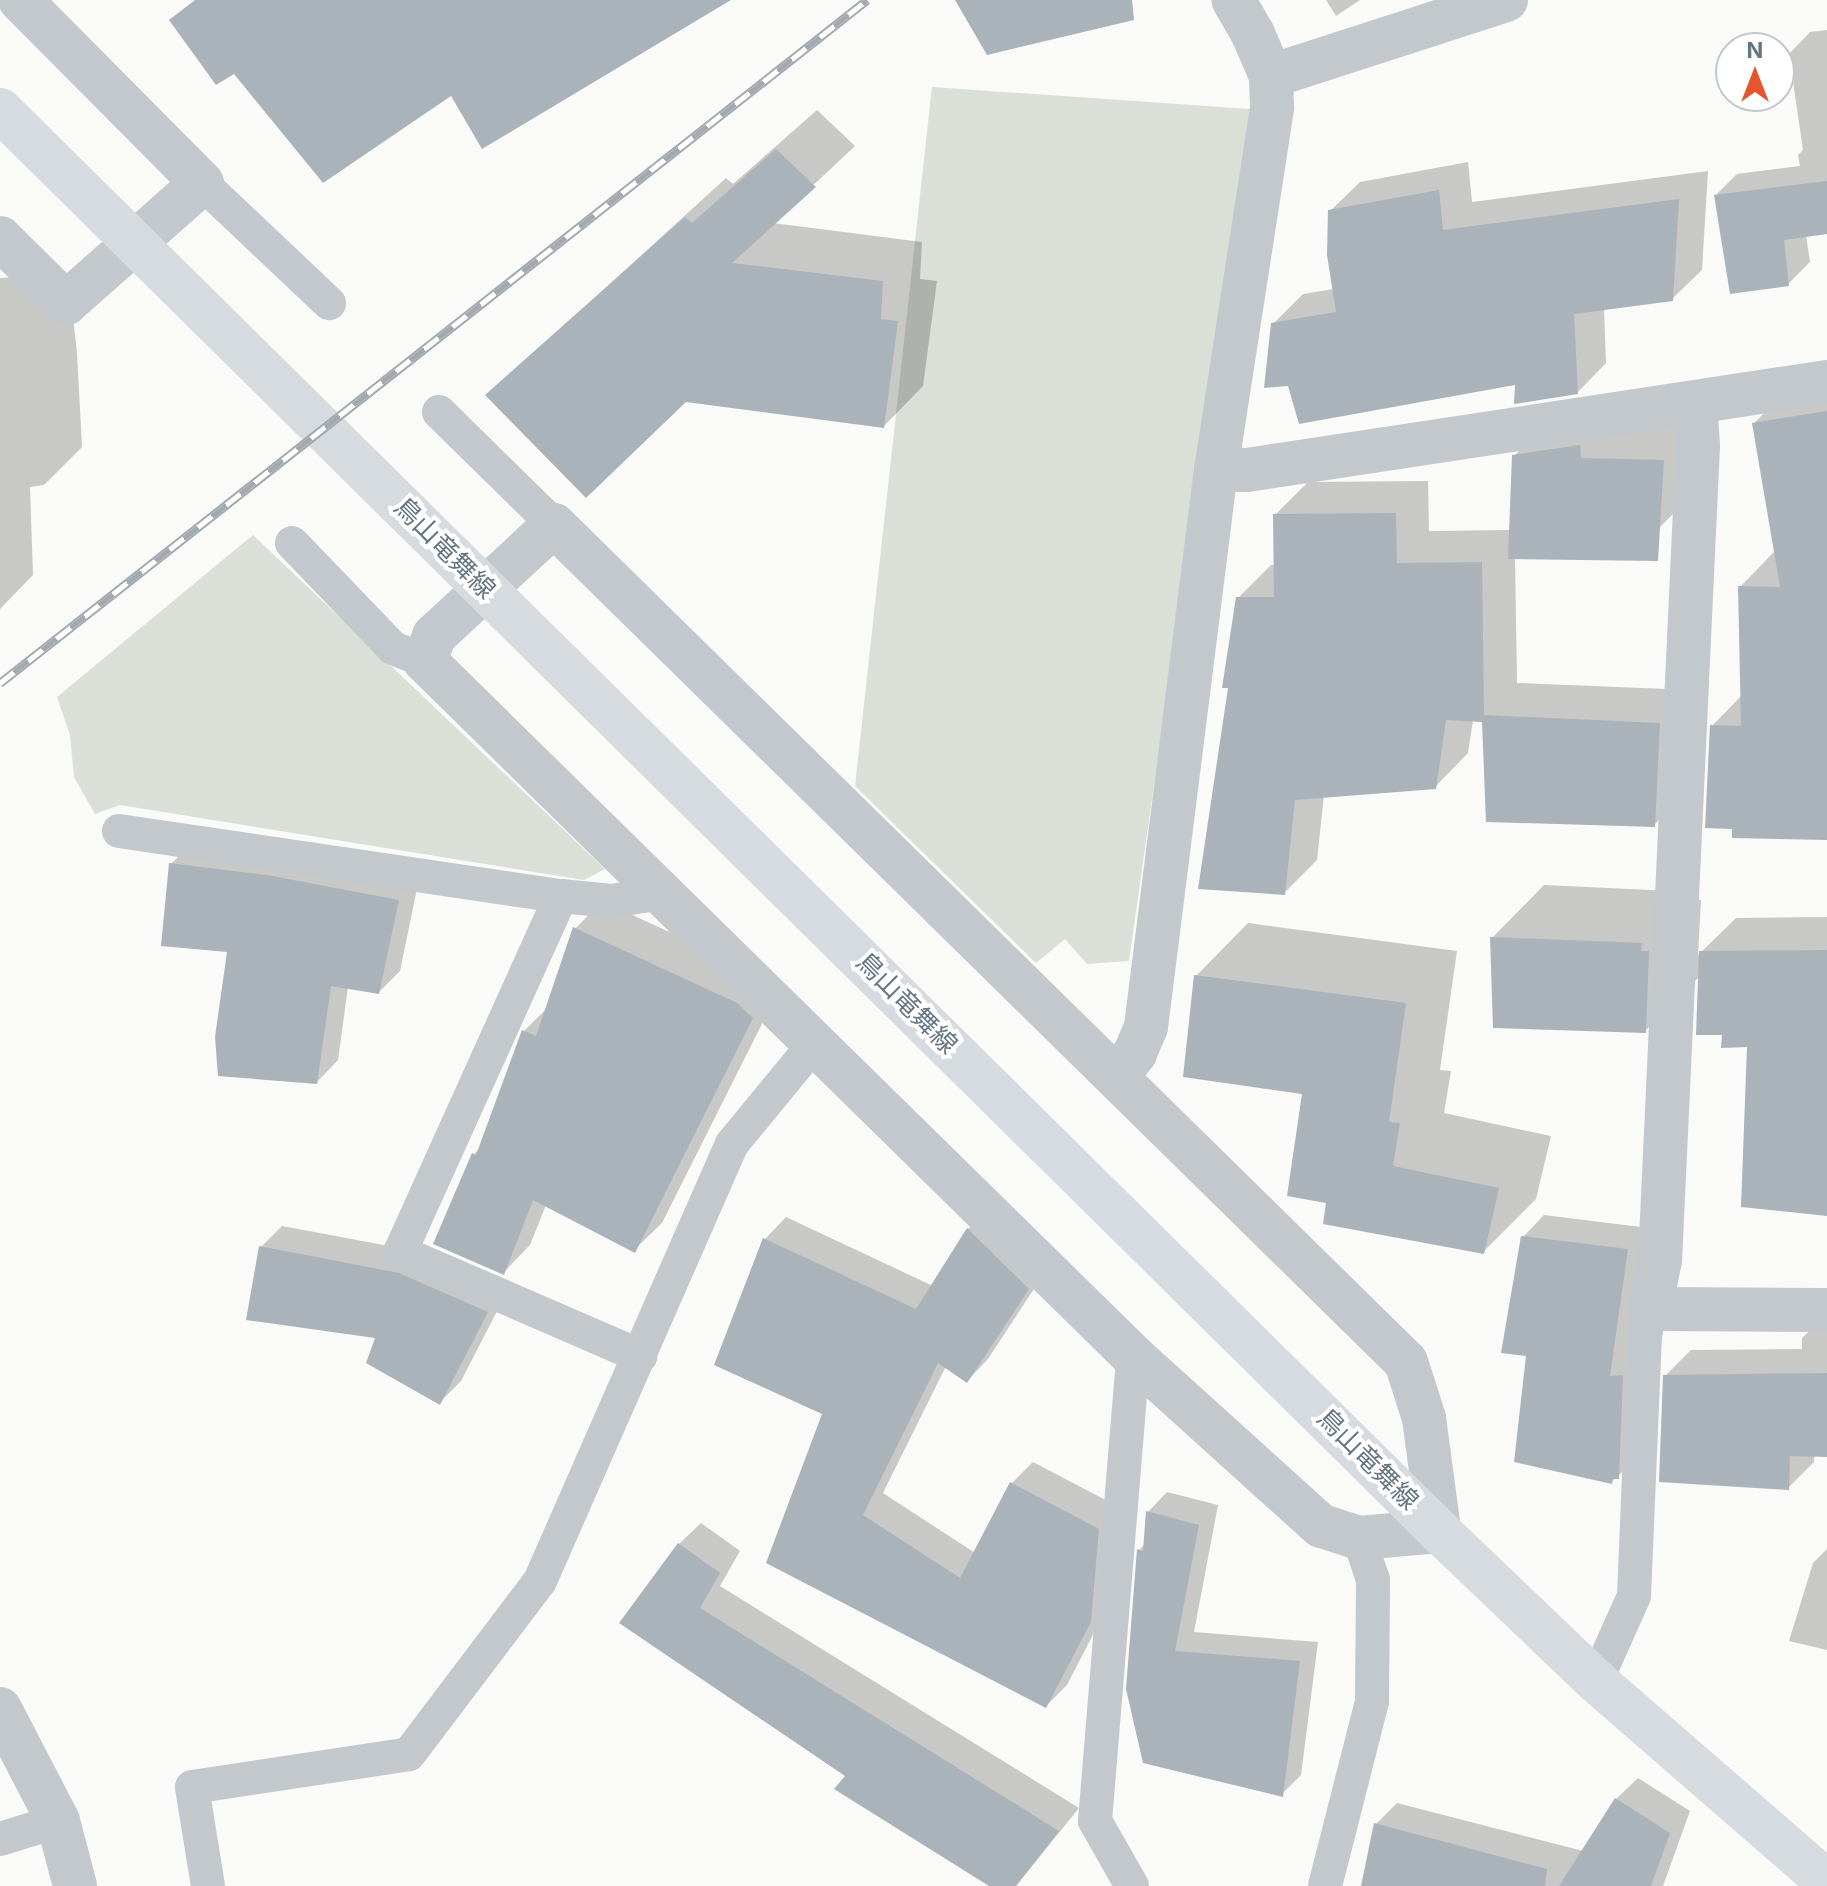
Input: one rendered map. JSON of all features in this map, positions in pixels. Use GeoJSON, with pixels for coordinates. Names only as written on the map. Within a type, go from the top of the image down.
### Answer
{"type":"FeatureCollection","features":[{"type":"Feature","properties":{"kind":"main road","name":"鳥山竜舞線"},"geometry":{"type":"LineString","coordinates":[[0,110],[1439,1531],[1596,1681],[1827,1882]]}},
{"type":"Feature","properties":{"kind":"street"},"geometry":{"type":"LineString","coordinates":[[0,238],[66,303],[202,183],[20,0]]}},
{"type":"Feature","properties":{"kind":"street"},"geometry":{"type":"LineString","coordinates":[[1116,1076],[1135,1053],[1146,1027],[1216,470],[1272,107],[1271,76],[1253,34],[1233,0]]}},
{"type":"Feature","properties":{"kind":"street"},"geometry":{"type":"LineString","coordinates":[[1271,76],[1506,0]]}},
{"type":"Feature","properties":{"kind":"street"},"geometry":{"type":"LineString","coordinates":[[1216,470],[1247,470],[1827,382]]}},
{"type":"Feature","properties":{"kind":"street"},"geometry":{"type":"LineString","coordinates":[[1695,403],[1698,446],[1660,1260],[1650,1309],[1827,1310]]}},
{"type":"Feature","properties":{"kind":"street"},"geometry":{"type":"LineString","coordinates":[[554,525],[1406,1362],[1424,1418],[1439,1531],[1359,1538],[1321,1526],[1133,1356],[425,661],[434,636],[554,525]]}},
{"type":"Feature","properties":{"kind":"street"},"geometry":{"type":"LineString","coordinates":[[0,1709],[58,1821],[75,1886]]}},
{"type":"Feature","properties":{"kind":"lane"},"geometry":{"type":"LineString","coordinates":[[202,183],[329,303]]}},
{"type":"Feature","properties":{"kind":"lane"},"geometry":{"type":"LineString","coordinates":[[439,412],[554,525]]}},
{"type":"Feature","properties":{"kind":"lane"},"geometry":{"type":"LineString","coordinates":[[292,543],[393,648],[425,661]]}},
{"type":"Feature","properties":{"kind":"lane"},"geometry":{"type":"LineString","coordinates":[[119,831],[561,896],[611,901],[663,893]]}},
{"type":"Feature","properties":{"kind":"lane"},"geometry":{"type":"LineString","coordinates":[[561,896],[400,1252],[640,1356]]}},
{"type":"Feature","properties":{"kind":"lane"},"geometry":{"type":"LineString","coordinates":[[208,1886],[192,1787],[409,1754],[540,1581],[732,1144],[815,1043]]}},
{"type":"Feature","properties":{"kind":"lane"},"geometry":{"type":"LineString","coordinates":[[1596,1681],[1634,1596],[1645,1337],[1650,1309]]}},
{"type":"Feature","properties":{"kind":"lane"},"geometry":{"type":"LineString","coordinates":[[1132,1886],[1095,1821],[1133,1356]]}},
{"type":"Feature","properties":{"kind":"lane"},"geometry":{"type":"LineString","coordinates":[[1325,1886],[1372,1701],[1373,1580],[1359,1538]]}},
{"type":"Feature","properties":{"kind":"lane"},"geometry":{"type":"LineString","coordinates":[[0,1839],[58,1821]]}},
{"type":"Feature","properties":{"kind":"shaded area"},"geometry":{"type":"Polygon","coordinates":[[[932,87],[1250,109],[1129,961],[1087,964],[1065,939],[1036,963],[855,786],[932,87]]]}},
{"type":"Feature","properties":{"kind":"shaded area"},"geometry":{"type":"Polygon","coordinates":[[[253,535],[605,869],[584,880],[120,805],[95,814],[74,777],[70,735],[57,697],[253,535]]]}},
{"type":"Feature","properties":{"kind":"building"},"geometry":{"type":"Polygon","coordinates":[[[195,0],[731,0],[482,149],[451,96],[323,183],[234,74],[216,85],[169,20],[195,0]]]}},
{"type":"Feature","properties":{"kind":"building"},"geometry":{"type":"Polygon","coordinates":[[[955,0],[1132,0],[1134,20],[987,55],[955,0]]]}},
{"type":"Feature","properties":{"kind":"building"},"geometry":{"type":"Polygon","coordinates":[[[776,149],[816,187],[732,263],[883,281],[881,319],[898,321],[884,428],[686,402],[586,498],[485,395],[685,217],[692,223],[776,149]]]}},
{"type":"Feature","properties":{"kind":"building"},"geometry":{"type":"Polygon","coordinates":[[[1827,181],[1827,234],[1784,240],[1789,286],[1730,294],[1714,195],[1827,181]]]}},
{"type":"Feature","properties":{"kind":"building"},"geometry":{"type":"Polygon","coordinates":[[[1439,190],[1443,230],[1679,199],[1673,301],[1574,314],[1578,394],[1514,404],[1515,385],[1299,424],[1288,386],[1264,388],[1271,323],[1336,312],[1327,255],[1328,210],[1439,190]]]}},
{"type":"Feature","properties":{"kind":"building"},"geometry":{"type":"Polygon","coordinates":[[[1827,411],[1827,840],[1732,838],[1732,829],[1705,828],[1710,725],[1741,726],[1738,586],[1780,587],[1752,423],[1827,411]]]}},
{"type":"Feature","properties":{"kind":"building"},"geometry":{"type":"Polygon","coordinates":[[[1580,445],[1581,458],[1664,460],[1658,561],[1508,559],[1512,455],[1580,445]]]}},
{"type":"Feature","properties":{"kind":"building"},"geometry":{"type":"Polygon","coordinates":[[[1396,513],[1397,563],[1482,562],[1484,715],[1660,723],[1655,827],[1486,822],[1482,722],[1446,720],[1436,789],[1295,800],[1285,895],[1198,889],[1228,688],[1222,688],[1236,597],[1274,597],[1273,514],[1396,513]]]}},
{"type":"Feature","properties":{"kind":"building"},"geometry":{"type":"Polygon","coordinates":[[[169,863],[267,875],[399,900],[379,994],[331,986],[317,1084],[218,1076],[215,1037],[227,952],[161,946],[169,863]]]}},
{"type":"Feature","properties":{"kind":"building"},"geometry":{"type":"Polygon","coordinates":[[[573,927],[737,1003],[753,1018],[635,1253],[533,1200],[504,1275],[433,1244],[472,1153],[476,1155],[522,1030],[536,1036],[573,927]]]}},
{"type":"Feature","properties":{"kind":"building"},"geometry":{"type":"Polygon","coordinates":[[[1490,937],[1642,943],[1641,951],[1649,951],[1646,1033],[1493,1028],[1490,937]]]}},
{"type":"Feature","properties":{"kind":"building"},"geometry":{"type":"Polygon","coordinates":[[[1827,950],[1827,1216],[1741,1207],[1747,1047],[1721,1048],[1722,1035],[1696,1035],[1699,951],[1827,950]]]}},
{"type":"Feature","properties":{"kind":"building"},"geometry":{"type":"Polygon","coordinates":[[[1194,975],[1406,1003],[1389,1122],[1400,1123],[1393,1166],[1499,1188],[1484,1254],[1323,1224],[1326,1203],[1287,1196],[1302,1094],[1183,1077],[1194,975]]]}},
{"type":"Feature","properties":{"kind":"building"},"geometry":{"type":"Polygon","coordinates":[[[967,1228],[1029,1289],[967,1383],[938,1363],[863,1515],[960,1578],[1010,1482],[1099,1529],[1091,1622],[1046,1708],[766,1563],[822,1414],[714,1365],[763,1238],[916,1309],[967,1228]]]}},
{"type":"Feature","properties":{"kind":"building"},"geometry":{"type":"Polygon","coordinates":[[[1521,1236],[1628,1249],[1610,1376],[1623,1375],[1619,1479],[1613,1479],[1612,1484],[1514,1462],[1526,1356],[1501,1353],[1521,1236]]]}},
{"type":"Feature","properties":{"kind":"building"},"geometry":{"type":"Polygon","coordinates":[[[259,1246],[399,1273],[488,1312],[440,1405],[366,1363],[375,1338],[246,1320],[259,1246]]]}},
{"type":"Feature","properties":{"kind":"building"},"geometry":{"type":"Polygon","coordinates":[[[1827,1373],[1827,1457],[1790,1456],[1789,1490],[1659,1482],[1663,1375],[1827,1373]]]}},
{"type":"Feature","properties":{"kind":"building"},"geometry":{"type":"Polygon","coordinates":[[[1146,1511],[1199,1525],[1175,1651],[1300,1661],[1283,1797],[1143,1763],[1126,1689],[1137,1549],[1143,1551],[1146,1511]]]}},
{"type":"Feature","properties":{"kind":"building"},"geometry":{"type":"Polygon","coordinates":[[[678,1543],[720,1573],[700,1608],[1059,1831],[1016,1886],[989,1886],[834,1789],[845,1776],[619,1623],[678,1543]]]}},
{"type":"Feature","properties":{"kind":"building"},"geometry":{"type":"Polygon","coordinates":[[[1615,1798],[1670,1833],[1651,1886],[1559,1886],[1615,1798]]]}},
{"type":"Feature","properties":{"kind":"building"},"geometry":{"type":"Polygon","coordinates":[[[1374,1823],[1547,1869],[1545,1886],[1361,1886],[1374,1823]]]}},
{"type":"Feature","properties":{"kind":"railway"},"geometry":{"type":"LineString","coordinates":[[0,683],[867,0]]}}]}
